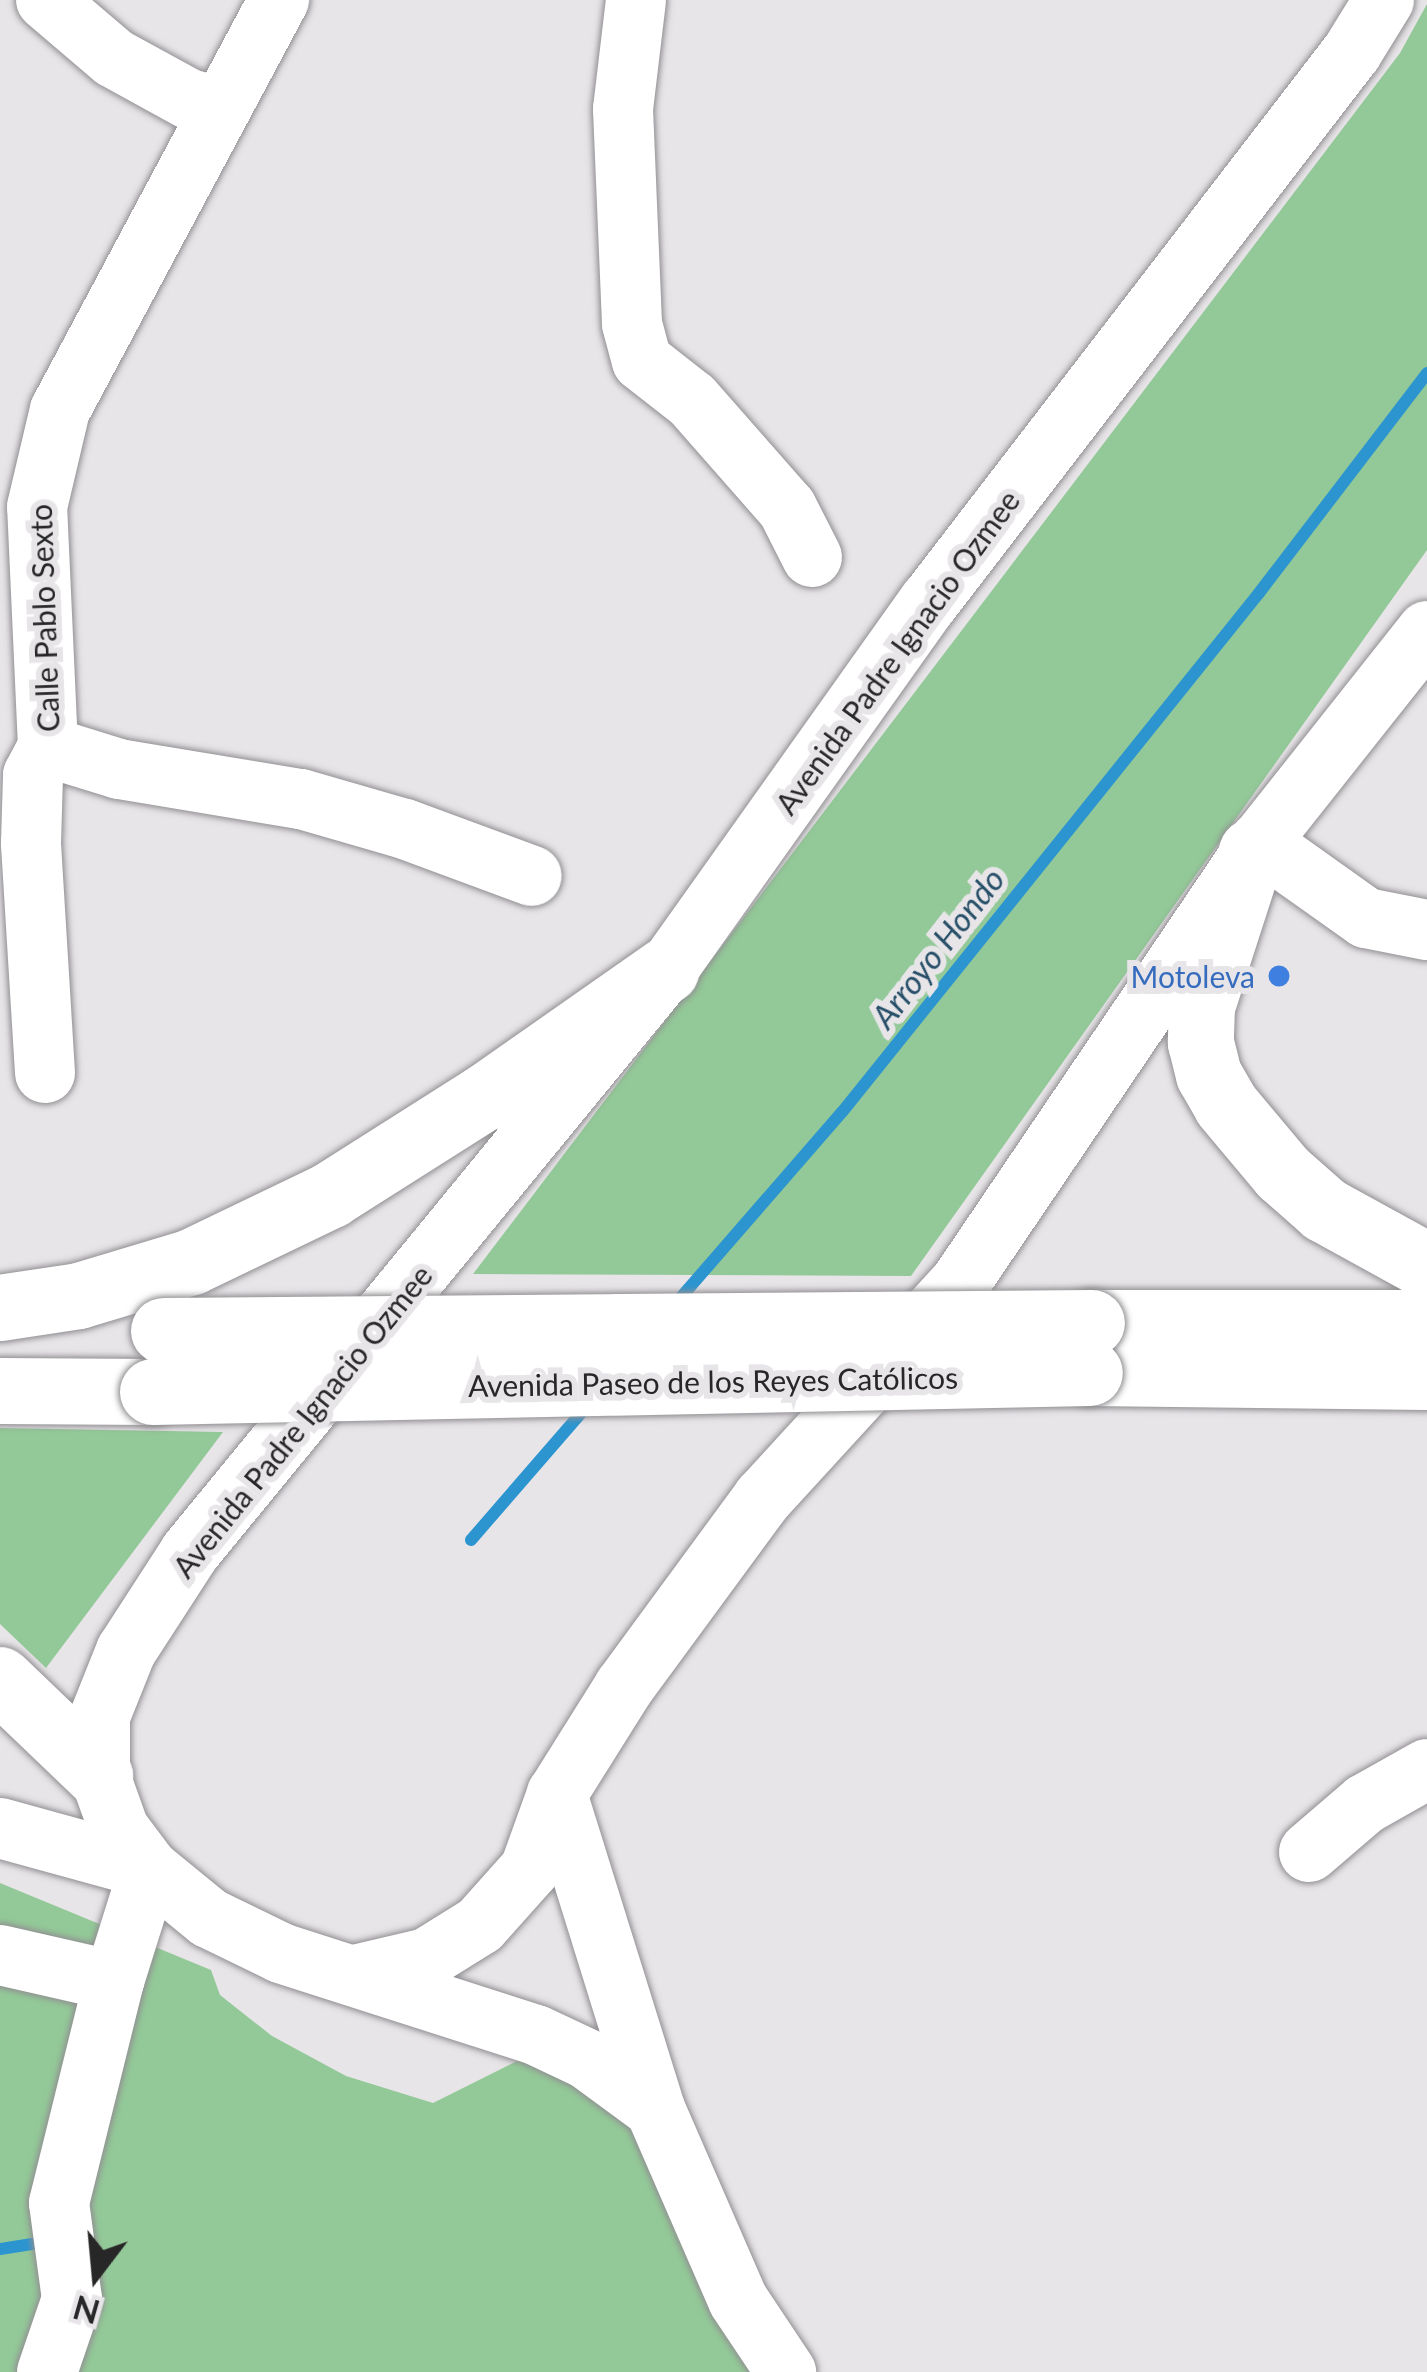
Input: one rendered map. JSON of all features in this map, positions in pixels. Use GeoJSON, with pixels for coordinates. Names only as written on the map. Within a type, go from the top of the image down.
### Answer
{"type":"FeatureCollection","features":[{"type":"Feature","properties":{"kind":"main road"},"geometry":{"type":"LineString","coordinates":[[1256,847],[1202,1006],[1201,1042],[1209,1075],[1226,1106],[1283,1173],[1325,1210],[1427,1266]]}},
{"type":"Feature","properties":{"kind":"main road"},"geometry":{"type":"LineString","coordinates":[[0,1308],[79,1296],[192,1262],[246,1238],[414,1145],[667,970]]}},
{"type":"Feature","properties":{"kind":"main road","name":"Avenida Paseo de los Reyes Católicos"},"geometry":{"type":"LineString","coordinates":[[0,1391],[158,1362],[1091,1348],[1427,1323]]}},
{"type":"Feature","properties":{"kind":"main road","name":"Avenida Paseo de los Reyes Católicos"},"geometry":{"type":"LineString","coordinates":[[0,1334],[158,1362]]}},
{"type":"Feature","properties":{"kind":"main road","name":"Avenida Paseo de los Reyes Católicos"},"geometry":{"type":"LineString","coordinates":[[1091,1348],[1427,1377]]}},
{"type":"Feature","properties":{"kind":"main road"},"geometry":{"type":"LineString","coordinates":[[0,1680],[103,1785]]}},
{"type":"Feature","properties":{"kind":"street"},"geometry":{"type":"LineString","coordinates":[[46,0],[114,58],[189,100],[218,106]]}},
{"type":"Feature","properties":{"kind":"street","name":"Calle Pablo Sexto"},"geometry":{"type":"LineString","coordinates":[[45,1073],[31,842],[33,775],[48,747],[37,507],[60,410],[218,106],[235,86],[279,0]]}},
{"type":"Feature","properties":{"kind":"street"},"geometry":{"type":"LineString","coordinates":[[636,0],[623,109],[632,324],[642,361],[692,400],[787,508],[812,556]]}},
{"type":"Feature","properties":{"kind":"street","name":"Avenida Padre Ignacio Ozmee"},"geometry":{"type":"LineString","coordinates":[[1384,0],[1337,71],[929,602],[667,970],[190,1552],[126,1651],[100,1716],[103,1785],[119,1829],[149,1869],[209,1918],[281,1953],[358,1974],[427,1958],[480,1924],[530,1869],[557,1794],[624,1687],[763,1498],[960,1283],[1256,847],[1427,631]]}},
{"type":"Feature","properties":{"kind":"street"},"geometry":{"type":"LineString","coordinates":[[48,747],[119,769],[301,799],[406,829],[532,876]]}},
{"type":"Feature","properties":{"kind":"street"},"geometry":{"type":"LineString","coordinates":[[1256,847],[1366,917],[1393,927],[1427,930]]}},
{"type":"Feature","properties":{"kind":"street"},"geometry":{"type":"LineString","coordinates":[[1309,1852],[1365,1804],[1427,1769]]}},
{"type":"Feature","properties":{"kind":"street"},"geometry":{"type":"LineString","coordinates":[[4,1830],[73,1818],[103,1785]]}},
{"type":"Feature","properties":{"kind":"street"},"geometry":{"type":"LineString","coordinates":[[557,1794],[655,2109],[738,2300],[786,2372]]}},
{"type":"Feature","properties":{"kind":"street"},"geometry":{"type":"LineString","coordinates":[[4,1830],[149,1869],[114,1981],[59,2203],[72,2299],[47,2372]]}},
{"type":"Feature","properties":{"kind":"street"},"geometry":{"type":"LineString","coordinates":[[0,1955],[114,1981]]}},
{"type":"Feature","properties":{"kind":"street"},"geometry":{"type":"LineString","coordinates":[[358,1974],[536,2035],[587,2059],[655,2109]]}},
{"type":"Feature","properties":{"kind":"green space"},"geometry":{"type":"Polygon","coordinates":[[[1427,4],[1427,550],[911,1276],[473,1274],[1400,53],[1427,4]]]}},
{"type":"Feature","properties":{"kind":"green space"},"geometry":{"type":"Polygon","coordinates":[[[0,1428],[223,1432],[46,1668],[0,1624],[0,1428]]]}},
{"type":"Feature","properties":{"kind":"green space"},"geometry":{"type":"Polygon","coordinates":[[[0,1883],[211,1970],[220,1995],[272,2036],[346,2076],[433,2103],[517,2061],[530,2044],[655,2109],[774,2372],[0,2372],[0,1883]]]}},
{"type":"Feature","properties":{"kind":"waterway","name":"Arroyo Hondo"},"geometry":{"type":"LineString","coordinates":[[676,1303],[843,1111],[1259,593],[1427,373]]}},
{"type":"Feature","properties":{"kind":"waterway","name":"Arroyo Hondo"},"geometry":{"type":"LineString","coordinates":[[471,1540],[588,1405]]}},
{"type":"Feature","properties":{"kind":"waterway"},"geometry":{"type":"LineString","coordinates":[[0,2249],[44,2242]]}},
{"type":"Feature","properties":{"kind":"place","name":"Motoleva"},"geometry":{"type":"Point","coordinates":[1279,976]}}]}
